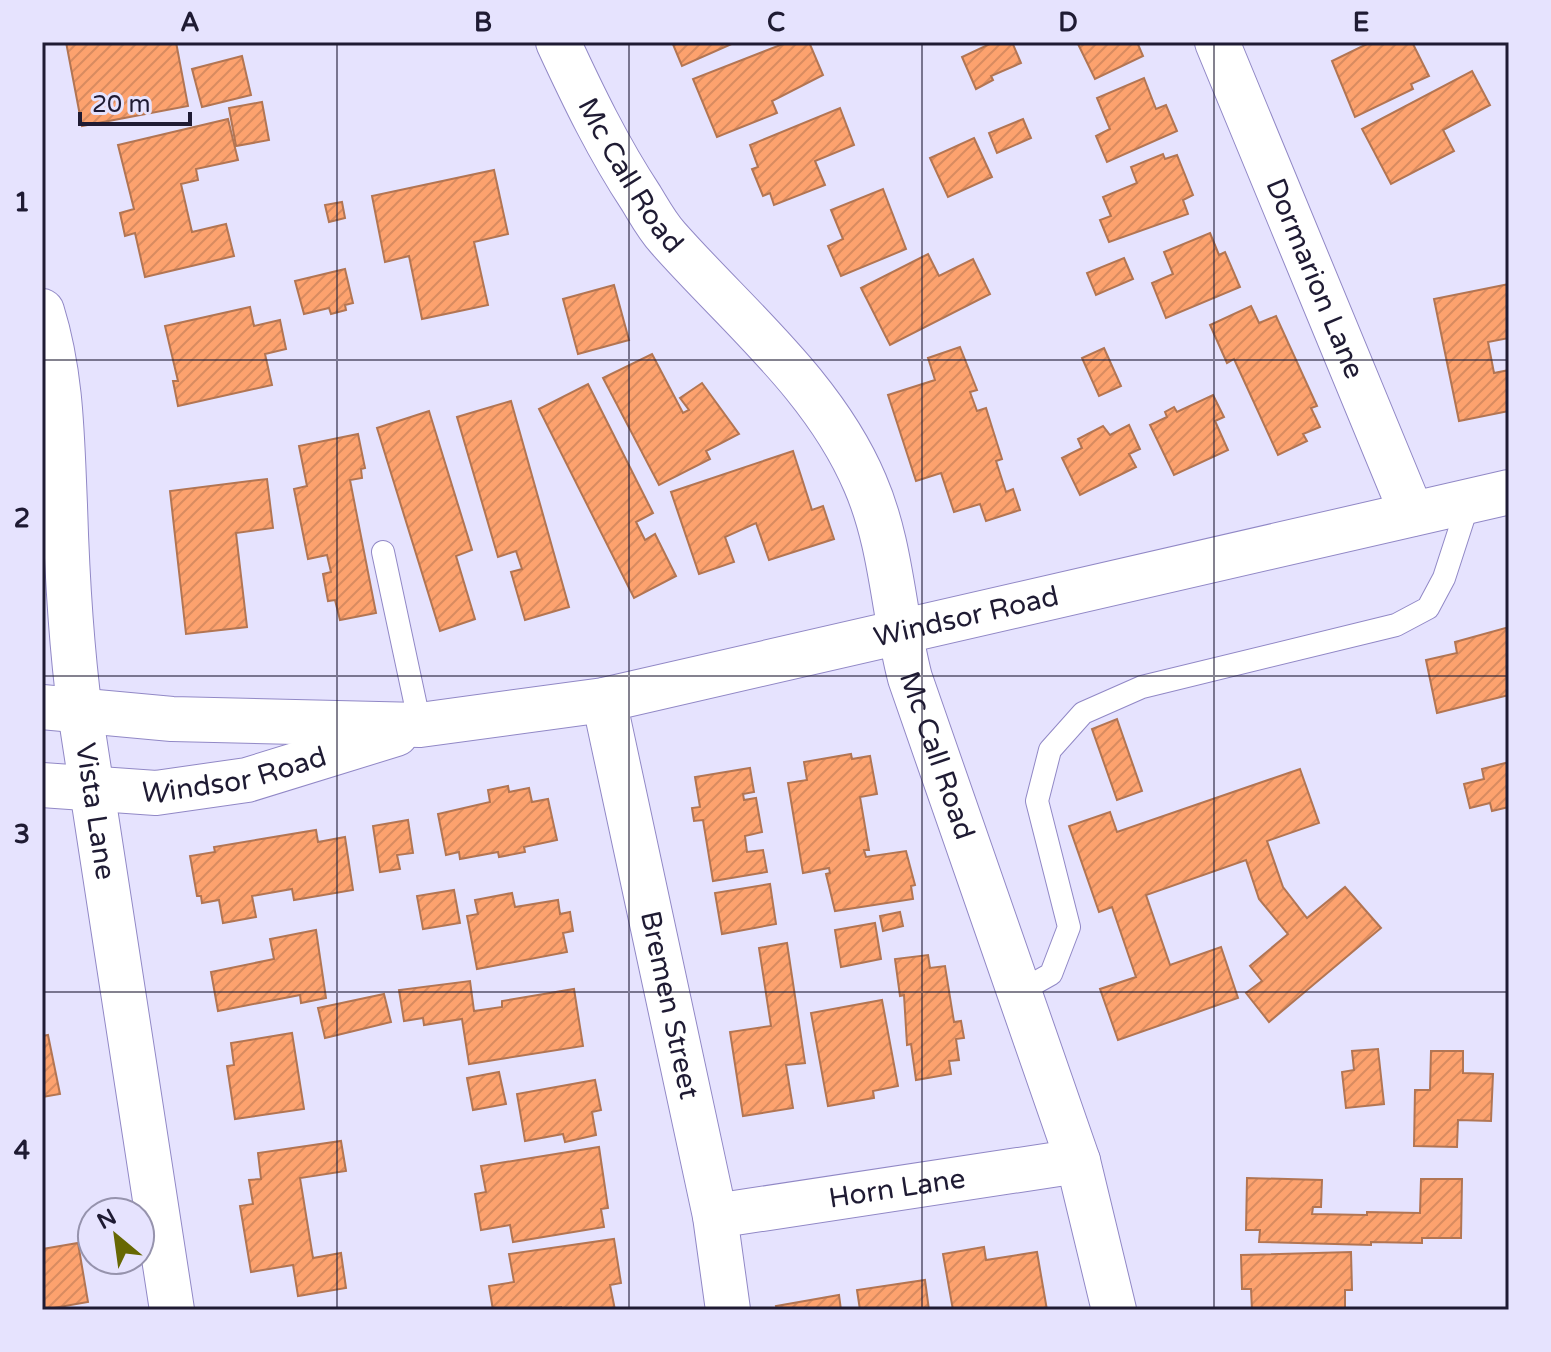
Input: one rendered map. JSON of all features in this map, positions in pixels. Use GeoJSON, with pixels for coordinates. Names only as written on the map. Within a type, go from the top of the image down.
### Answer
{"type":"FeatureCollection","features":[{"type":"Feature","properties":{"kind":"street","name":"Mc Call Road"},"geometry":{"type":"LineString","coordinates":[[558,42],[592,116],[665,236],[810,393],[844,442],[865,482],[882,531],[898,634],[910,678],[1078,1161],[1114,1310]]}},
{"type":"Feature","properties":{"kind":"street","name":"Dormarion Lane"},"geometry":{"type":"LineString","coordinates":[[1217,42],[1412,514]]}},
{"type":"Feature","properties":{"kind":"street","name":"Vista Lane"},"geometry":{"type":"LineString","coordinates":[[42,311],[60,395],[70,635],[61,709],[90,791],[172,1310]]}},
{"type":"Feature","properties":{"kind":"street","name":"Windsor Road"},"geometry":{"type":"LineString","coordinates":[[61,709],[172,719],[420,725],[604,700],[1489,496]]}},
{"type":"Feature","properties":{"kind":"street","name":"Bremen Street"},"geometry":{"type":"LineString","coordinates":[[604,700],[715,1216],[728,1310]]}},
{"type":"Feature","properties":{"kind":"street","name":"Windsor Road"},"geometry":{"type":"LineString","coordinates":[[42,785],[90,791],[156,793],[247,780],[329,757],[420,725]]}},
{"type":"Feature","properties":{"kind":"street","name":"Horn Lane"},"geometry":{"type":"LineString","coordinates":[[715,1216],[1078,1161]]}},
{"type":"Feature","properties":{"kind":"lane"},"geometry":{"type":"LineString","coordinates":[[1019,992],[1051,974],[1069,927],[1037,801],[1050,750],[1083,713],[1142,687],[1396,625],[1417,614],[1428,608],[1489,496]]}},
{"type":"Feature","properties":{"kind":"lane"},"geometry":{"type":"LineString","coordinates":[[383,552],[420,725]]}},
{"type":"Feature","properties":{"kind":"building"},"geometry":{"type":"Polygon","coordinates":[[[66,42],[176,42],[188,106],[82,126],[66,42]]]}},
{"type":"Feature","properties":{"kind":"building"},"geometry":{"type":"Polygon","coordinates":[[[672,42],[736,42],[682,66],[672,42]]]}},
{"type":"Feature","properties":{"kind":"building"},"geometry":{"type":"Polygon","coordinates":[[[788,42],[809,42],[823,75],[772,101],[777,113],[717,137],[693,79],[788,42]]]}},
{"type":"Feature","properties":{"kind":"building"},"geometry":{"type":"Polygon","coordinates":[[[994,42],[1012,42],[1021,63],[991,76],[993,80],[976,89],[962,57],[994,42]]]}},
{"type":"Feature","properties":{"kind":"building"},"geometry":{"type":"Polygon","coordinates":[[[1077,42],[1137,42],[1143,56],[1095,79],[1077,42]]]}},
{"type":"Feature","properties":{"kind":"building"},"geometry":{"type":"Polygon","coordinates":[[[1371,42],[1412,42],[1429,76],[1411,84],[1413,89],[1355,117],[1332,61],[1371,42]]]}},
{"type":"Feature","properties":{"kind":"building"},"geometry":{"type":"Polygon","coordinates":[[[242,56],[251,95],[202,107],[192,69],[242,56]]]}},
{"type":"Feature","properties":{"kind":"building"},"geometry":{"type":"Polygon","coordinates":[[[1472,71],[1490,105],[1443,130],[1454,151],[1391,184],[1362,129],[1472,71]]]}},
{"type":"Feature","properties":{"kind":"building"},"geometry":{"type":"Polygon","coordinates":[[[1144,78],[1156,109],[1166,105],[1177,131],[1107,162],[1096,136],[1110,129],[1097,98],[1144,78]]]}},
{"type":"Feature","properties":{"kind":"building"},"geometry":{"type":"Polygon","coordinates":[[[262,102],[269,140],[236,146],[229,108],[262,102]]]}},
{"type":"Feature","properties":{"kind":"building"},"geometry":{"type":"Polygon","coordinates":[[[840,108],[854,145],[815,161],[825,185],[774,205],[770,193],[763,196],[752,169],[758,167],[750,145],[840,108]]]}},
{"type":"Feature","properties":{"kind":"building"},"geometry":{"type":"Polygon","coordinates":[[[228,119],[238,160],[196,169],[198,180],[181,184],[192,232],[226,224],[234,256],[145,277],[135,233],[125,236],[120,213],[134,209],[118,145],[228,119]]]}},
{"type":"Feature","properties":{"kind":"building"},"geometry":{"type":"Polygon","coordinates":[[[1023,119],[1031,138],[997,153],[989,133],[1023,119]]]}},
{"type":"Feature","properties":{"kind":"building"},"geometry":{"type":"Polygon","coordinates":[[[974,138],[992,177],[948,197],[930,158],[974,138]]]}},
{"type":"Feature","properties":{"kind":"building"},"geometry":{"type":"Polygon","coordinates":[[[1163,154],[1165,159],[1177,155],[1193,195],[1183,200],[1188,214],[1109,242],[1100,220],[1111,216],[1103,197],[1137,183],[1131,167],[1163,154]]]}},
{"type":"Feature","properties":{"kind":"building"},"geometry":{"type":"Polygon","coordinates":[[[494,170],[508,234],[474,242],[488,305],[422,319],[409,256],[385,262],[372,196],[494,170]]]}},
{"type":"Feature","properties":{"kind":"building"},"geometry":{"type":"Polygon","coordinates":[[[883,189],[906,249],[841,276],[828,246],[843,239],[831,210],[883,189]]]}},
{"type":"Feature","properties":{"kind":"building"},"geometry":{"type":"Polygon","coordinates":[[[342,202],[345,218],[329,222],[325,205],[342,202]]]}},
{"type":"Feature","properties":{"kind":"building"},"geometry":{"type":"Polygon","coordinates":[[[1210,233],[1219,255],[1225,252],[1240,287],[1166,318],[1152,283],[1173,274],[1164,252],[1210,233]]]}},
{"type":"Feature","properties":{"kind":"building"},"geometry":{"type":"Polygon","coordinates":[[[928,254],[939,276],[973,259],[990,294],[890,345],[861,288],[928,254]]]}},
{"type":"Feature","properties":{"kind":"building"},"geometry":{"type":"Polygon","coordinates":[[[1124,258],[1133,279],[1096,295],[1087,273],[1124,258]]]}},
{"type":"Feature","properties":{"kind":"building"},"geometry":{"type":"Polygon","coordinates":[[[345,269],[353,303],[345,305],[346,310],[331,314],[329,308],[304,314],[295,281],[345,269]]]}},
{"type":"Feature","properties":{"kind":"building"},"geometry":{"type":"Polygon","coordinates":[[[1509,284],[1509,338],[1488,342],[1494,373],[1509,370],[1509,411],[1459,421],[1434,299],[1509,284]]]}},
{"type":"Feature","properties":{"kind":"building"},"geometry":{"type":"Polygon","coordinates":[[[614,285],[629,340],[578,354],[563,299],[614,285]]]}},
{"type":"Feature","properties":{"kind":"building"},"geometry":{"type":"Polygon","coordinates":[[[1251,306],[1259,323],[1276,316],[1317,406],[1311,408],[1320,427],[1303,434],[1307,441],[1278,455],[1234,359],[1227,363],[1210,325],[1251,306]]]}},
{"type":"Feature","properties":{"kind":"building"},"geometry":{"type":"Polygon","coordinates":[[[250,307],[254,326],[280,320],[286,349],[265,354],[272,385],[178,406],[173,381],[178,381],[165,326],[250,307]]]}},
{"type":"Feature","properties":{"kind":"building"},"geometry":{"type":"Polygon","coordinates":[[[960,347],[977,390],[970,392],[977,411],[986,408],[1002,459],[996,461],[1006,492],[1013,489],[1020,510],[986,521],[980,504],[954,512],[941,473],[916,481],[888,395],[935,380],[928,358],[960,347]]]}},
{"type":"Feature","properties":{"kind":"building"},"geometry":{"type":"Polygon","coordinates":[[[1104,348],[1121,386],[1099,396],[1082,358],[1104,348]]]}},
{"type":"Feature","properties":{"kind":"building"},"geometry":{"type":"Polygon","coordinates":[[[652,354],[683,413],[689,410],[680,398],[702,383],[739,434],[706,451],[710,459],[659,485],[603,378],[652,354]]]}},
{"type":"Feature","properties":{"kind":"building"},"geometry":{"type":"Polygon","coordinates":[[[588,384],[653,513],[636,522],[645,540],[655,534],[676,576],[634,598],[539,409],[588,384]]]}},
{"type":"Feature","properties":{"kind":"building"},"geometry":{"type":"Polygon","coordinates":[[[1213,395],[1224,417],[1215,421],[1228,450],[1174,475],[1150,425],[1167,417],[1165,412],[1174,407],[1177,412],[1213,395]]]}},
{"type":"Feature","properties":{"kind":"building"},"geometry":{"type":"Polygon","coordinates":[[[511,401],[569,607],[525,620],[511,572],[522,569],[516,551],[498,557],[457,417],[511,401]]]}},
{"type":"Feature","properties":{"kind":"building"},"geometry":{"type":"Polygon","coordinates":[[[429,411],[472,550],[456,556],[475,619],[440,631],[377,428],[429,411]]]}},
{"type":"Feature","properties":{"kind":"building"},"geometry":{"type":"Polygon","coordinates":[[[1129,425],[1140,449],[1129,454],[1136,467],[1080,495],[1062,458],[1082,448],[1078,439],[1103,426],[1110,435],[1129,425]]]}},
{"type":"Feature","properties":{"kind":"building"},"geometry":{"type":"Polygon","coordinates":[[[358,434],[365,468],[361,469],[362,478],[350,480],[376,613],[340,620],[335,600],[328,601],[323,574],[331,572],[327,555],[308,559],[294,489],[307,486],[299,446],[358,434]]]}},
{"type":"Feature","properties":{"kind":"building"},"geometry":{"type":"Polygon","coordinates":[[[793,451],[812,510],[823,506],[834,539],[769,560],[756,523],[725,537],[734,562],[699,574],[671,492],[793,451]]]}},
{"type":"Feature","properties":{"kind":"building"},"geometry":{"type":"Polygon","coordinates":[[[267,479],[273,528],[236,533],[247,627],[186,634],[170,491],[267,479]]]}},
{"type":"Feature","properties":{"kind":"building"},"geometry":{"type":"Polygon","coordinates":[[[1509,627],[1509,695],[1437,713],[1426,660],[1457,653],[1455,642],[1509,627]]]}},
{"type":"Feature","properties":{"kind":"building"},"geometry":{"type":"Polygon","coordinates":[[[1117,719],[1142,791],[1117,800],[1092,729],[1117,719]]]}},
{"type":"Feature","properties":{"kind":"building"},"geometry":{"type":"Polygon","coordinates":[[[851,754],[852,759],[870,756],[877,794],[860,797],[869,850],[864,850],[866,857],[906,851],[915,885],[911,886],[913,899],[835,911],[826,874],[830,873],[829,868],[803,873],[788,783],[807,780],[804,762],[851,754]]]}},
{"type":"Feature","properties":{"kind":"building"},"geometry":{"type":"Polygon","coordinates":[[[1509,762],[1509,807],[1492,811],[1490,803],[1470,808],[1464,784],[1484,779],[1482,769],[1509,762]]]}},
{"type":"Feature","properties":{"kind":"building"},"geometry":{"type":"Polygon","coordinates":[[[750,768],[754,792],[743,794],[744,800],[756,798],[762,832],[745,836],[747,852],[763,850],[767,872],[713,881],[703,820],[694,821],[692,808],[700,807],[695,777],[750,768]]]}},
{"type":"Feature","properties":{"kind":"building"},"geometry":{"type":"Polygon","coordinates":[[[1300,769],[1319,823],[1267,841],[1283,887],[1307,918],[1345,887],[1381,928],[1269,1022],[1246,993],[1262,981],[1250,966],[1288,934],[1259,899],[1246,860],[1146,895],[1170,965],[1221,947],[1238,998],[1118,1040],[1100,989],[1136,977],[1112,907],[1099,912],[1069,826],[1110,812],[1117,832],[1300,769]]]}},
{"type":"Feature","properties":{"kind":"building"},"geometry":{"type":"Polygon","coordinates":[[[508,786],[509,792],[529,788],[532,802],[548,799],[557,840],[524,847],[525,852],[499,857],[498,852],[460,859],[459,852],[446,855],[438,814],[490,802],[488,790],[508,786]]]}},
{"type":"Feature","properties":{"kind":"building"},"geometry":{"type":"Polygon","coordinates":[[[408,820],[413,853],[397,855],[400,869],[380,872],[373,826],[408,820]]]}},
{"type":"Feature","properties":{"kind":"building"},"geometry":{"type":"Polygon","coordinates":[[[316,830],[318,842],[345,837],[353,890],[294,900],[292,889],[252,896],[256,917],[223,923],[219,900],[202,903],[201,896],[197,896],[190,856],[215,852],[214,847],[316,830]]]}},
{"type":"Feature","properties":{"kind":"building"},"geometry":{"type":"Polygon","coordinates":[[[770,884],[776,924],[722,934],[715,893],[770,884]]]}},
{"type":"Feature","properties":{"kind":"building"},"geometry":{"type":"Polygon","coordinates":[[[454,890],[460,923],[423,929],[417,896],[454,890]]]}},
{"type":"Feature","properties":{"kind":"building"},"geometry":{"type":"Polygon","coordinates":[[[512,893],[515,907],[558,900],[560,914],[570,912],[573,931],[563,933],[567,952],[477,969],[467,916],[478,914],[475,900],[512,893]]]}},
{"type":"Feature","properties":{"kind":"building"},"geometry":{"type":"Polygon","coordinates":[[[900,912],[903,926],[883,931],[880,916],[900,912]]]}},
{"type":"Feature","properties":{"kind":"building"},"geometry":{"type":"Polygon","coordinates":[[[875,923],[881,959],[841,967],[835,930],[875,923]]]}},
{"type":"Feature","properties":{"kind":"building"},"geometry":{"type":"Polygon","coordinates":[[[316,930],[326,998],[301,1003],[300,995],[218,1011],[211,972],[274,959],[270,939],[316,930]]]}},
{"type":"Feature","properties":{"kind":"building"},"geometry":{"type":"Polygon","coordinates":[[[787,943],[805,1063],[786,1065],[793,1108],[743,1116],[730,1032],[771,1026],[759,948],[787,943]]]}},
{"type":"Feature","properties":{"kind":"building"},"geometry":{"type":"Polygon","coordinates":[[[928,955],[930,968],[945,966],[954,1022],[961,1021],[964,1038],[956,1039],[959,1060],[949,1061],[951,1074],[916,1080],[911,1044],[907,1045],[904,995],[900,996],[895,959],[928,955]]]}},
{"type":"Feature","properties":{"kind":"building"},"geometry":{"type":"Polygon","coordinates":[[[470,981],[474,1011],[502,1007],[502,1001],[574,989],[583,1046],[469,1064],[462,1019],[424,1025],[423,1018],[404,1021],[399,990],[470,981]]]}},
{"type":"Feature","properties":{"kind":"building"},"geometry":{"type":"Polygon","coordinates":[[[384,994],[391,1022],[325,1038],[318,1008],[384,994]]]}},
{"type":"Feature","properties":{"kind":"building"},"geometry":{"type":"Polygon","coordinates":[[[882,1000],[898,1086],[873,1091],[874,1098],[828,1106],[811,1013],[882,1000]]]}},
{"type":"Feature","properties":{"kind":"building"},"geometry":{"type":"Polygon","coordinates":[[[292,1033],[304,1109],[235,1119],[227,1066],[234,1065],[231,1043],[292,1033]]]}},
{"type":"Feature","properties":{"kind":"building"},"geometry":{"type":"Polygon","coordinates":[[[48,1035],[60,1094],[42,1097],[42,1036],[48,1035]]]}},
{"type":"Feature","properties":{"kind":"building"},"geometry":{"type":"Polygon","coordinates":[[[1378,1049],[1384,1104],[1346,1108],[1342,1072],[1354,1070],[1352,1051],[1378,1049]]]}},
{"type":"Feature","properties":{"kind":"building"},"geometry":{"type":"Polygon","coordinates":[[[1431,1051],[1463,1051],[1463,1073],[1493,1074],[1491,1121],[1458,1120],[1457,1147],[1414,1146],[1415,1090],[1430,1090],[1431,1051]]]}},
{"type":"Feature","properties":{"kind":"building"},"geometry":{"type":"Polygon","coordinates":[[[499,1072],[506,1104],[473,1110],[467,1078],[499,1072]]]}},
{"type":"Feature","properties":{"kind":"building"},"geometry":{"type":"Polygon","coordinates":[[[595,1080],[601,1110],[592,1112],[596,1135],[565,1142],[563,1134],[525,1141],[517,1094],[595,1080]]]}},
{"type":"Feature","properties":{"kind":"building"},"geometry":{"type":"Polygon","coordinates":[[[341,1141],[346,1171],[300,1178],[313,1258],[341,1253],[346,1288],[298,1296],[293,1265],[251,1272],[240,1206],[253,1204],[249,1180],[261,1179],[258,1153],[341,1141]]]}},
{"type":"Feature","properties":{"kind":"building"},"geometry":{"type":"Polygon","coordinates":[[[599,1147],[608,1208],[601,1209],[604,1227],[513,1242],[510,1225],[481,1230],[475,1194],[486,1192],[481,1166],[599,1147]]]}},
{"type":"Feature","properties":{"kind":"building"},"geometry":{"type":"Polygon","coordinates":[[[1247,1178],[1322,1180],[1321,1207],[1313,1207],[1312,1214],[1367,1215],[1367,1212],[1420,1213],[1421,1179],[1462,1179],[1461,1238],[1422,1238],[1422,1243],[1371,1242],[1371,1245],[1259,1242],[1260,1230],[1246,1230],[1247,1178]]]}},
{"type":"Feature","properties":{"kind":"building"},"geometry":{"type":"Polygon","coordinates":[[[614,1239],[621,1283],[610,1285],[615,1310],[561,1310],[561,1307],[493,1310],[489,1286],[514,1282],[509,1254],[614,1239]]]}},
{"type":"Feature","properties":{"kind":"building"},"geometry":{"type":"Polygon","coordinates":[[[76,1243],[76,1276],[84,1276],[88,1302],[42,1310],[42,1249],[76,1243]]]}},
{"type":"Feature","properties":{"kind":"building"},"geometry":{"type":"Polygon","coordinates":[[[984,1247],[986,1260],[1037,1252],[1047,1310],[953,1310],[943,1254],[984,1247]]]}},
{"type":"Feature","properties":{"kind":"building"},"geometry":{"type":"Polygon","coordinates":[[[1351,1252],[1352,1290],[1345,1290],[1345,1310],[1252,1310],[1251,1289],[1242,1289],[1241,1255],[1351,1252]]]}},
{"type":"Feature","properties":{"kind":"building"},"geometry":{"type":"Polygon","coordinates":[[[925,1280],[929,1310],[860,1310],[857,1290],[925,1280]]]}},
{"type":"Feature","properties":{"kind":"building"},"geometry":{"type":"Polygon","coordinates":[[[839,1295],[841,1310],[777,1310],[776,1306],[839,1295]]]}}]}
